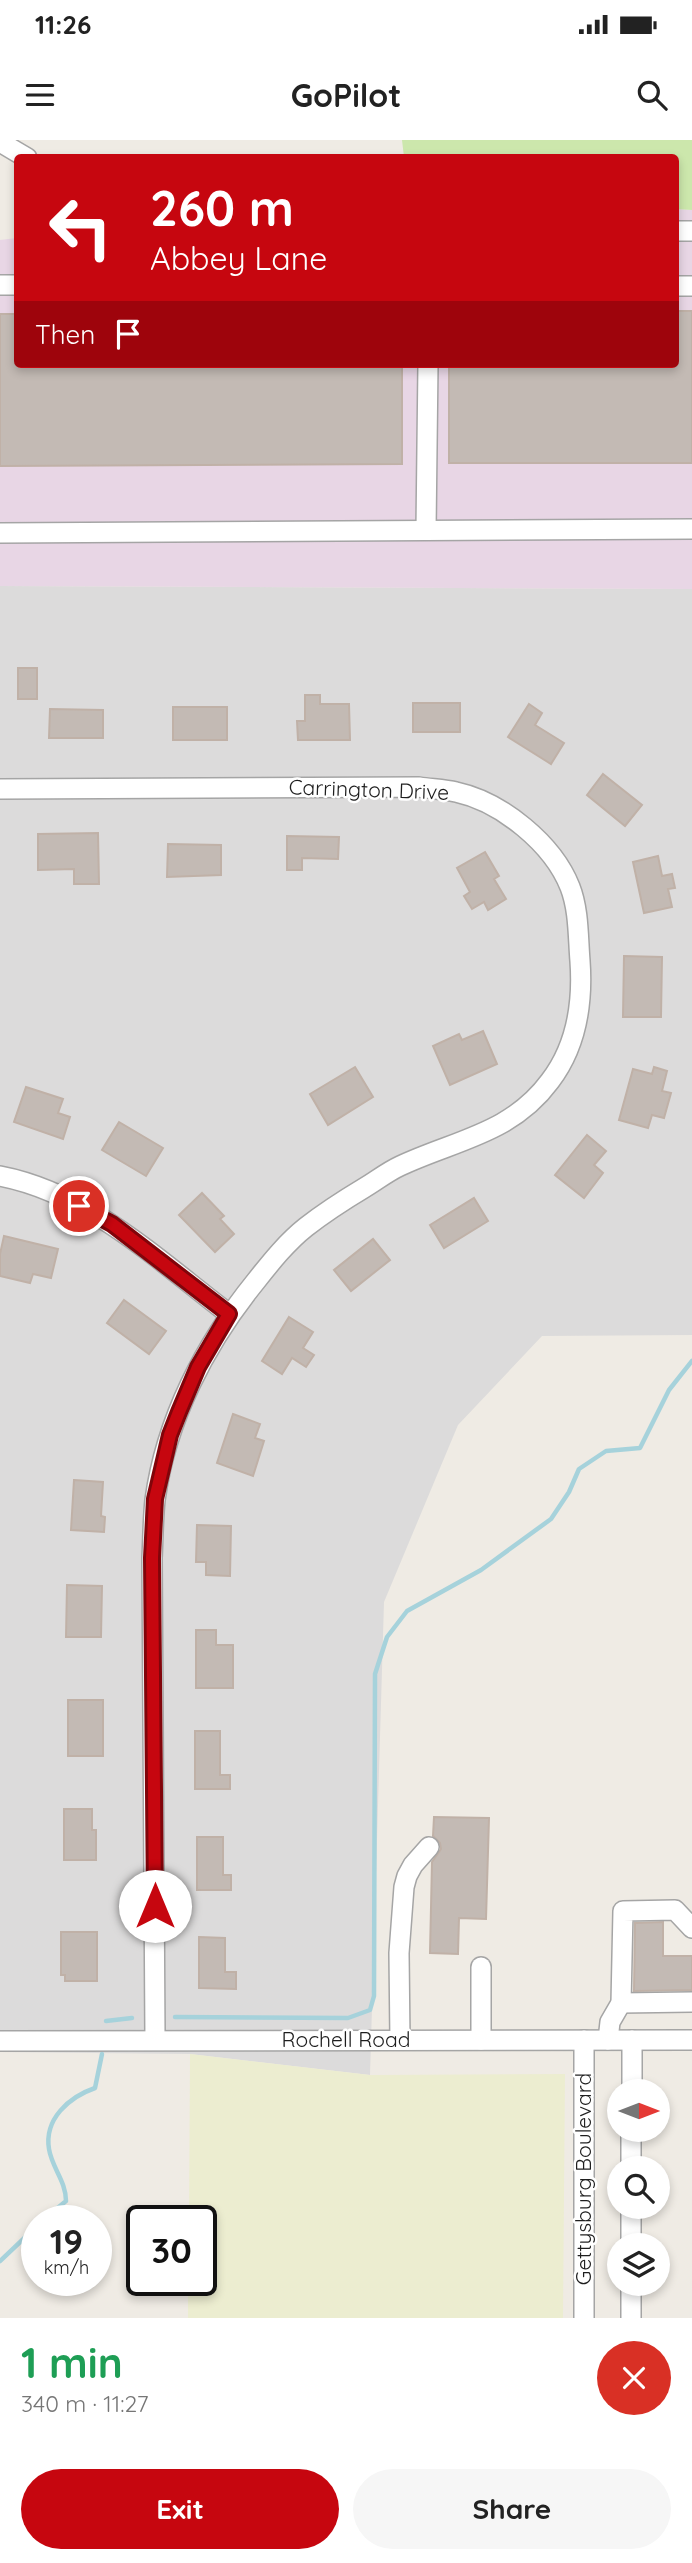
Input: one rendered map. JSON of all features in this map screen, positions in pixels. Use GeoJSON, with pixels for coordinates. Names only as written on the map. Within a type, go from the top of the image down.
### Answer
{"type":"FeatureCollection","features":[{"type":"Feature","properties":{"kind":"street"},"geometry":{"type":"LineString","coordinates":[[0,142],[20,154]]}},
{"type":"Feature","properties":{"kind":"street"},"geometry":{"type":"LineString","coordinates":[[426,530],[428,368]]}},
{"type":"Feature","properties":{"kind":"street"},"geometry":{"type":"LineString","coordinates":[[0,533],[692,529]]}},
{"type":"Feature","properties":{"kind":"street","name":"Carrington Drive"},"geometry":{"type":"LineString","coordinates":[[0,789],[419,787],[458,792],[504,812],[535,836],[554,856],[571,889],[577,923],[581,971],[579,1013],[569,1048],[550,1082],[522,1110],[494,1129],[398,1167],[305,1227],[276,1255],[229,1314],[198,1367],[170,1435],[155,1499],[152,1558],[155,2039]]}},
{"type":"Feature","properties":{"kind":"street"},"geometry":{"type":"LineString","coordinates":[[0,1177],[63,1196],[112,1224],[229,1314]]}},
{"type":"Feature","properties":{"kind":"street"},"geometry":{"type":"LineString","coordinates":[[400,2040],[399,1953],[404,1887],[413,1865],[429,1847]]}},
{"type":"Feature","properties":{"kind":"street"},"geometry":{"type":"LineString","coordinates":[[608,2040],[610,2022],[621,2003],[624,1911],[675,1910],[692,1928]]}},
{"type":"Feature","properties":{"kind":"street"},"geometry":{"type":"LineString","coordinates":[[481,1966],[481,2040]]}},
{"type":"Feature","properties":{"kind":"street"},"geometry":{"type":"LineString","coordinates":[[621,2003],[692,2002]]}},
{"type":"Feature","properties":{"kind":"street","name":"Gettysburg Boulevard"},"geometry":{"type":"LineString","coordinates":[[584,2040],[584,2318]]}},
{"type":"Feature","properties":{"kind":"street"},"geometry":{"type":"LineString","coordinates":[[632,2040],[632,2079]]}},
{"type":"Feature","properties":{"kind":"street","name":"Rochell Road"},"geometry":{"type":"LineString","coordinates":[[0,2041],[692,2040]]}},
{"type":"Feature","properties":{"kind":"street"},"geometry":{"type":"LineString","coordinates":[[631,2296],[631,2318]]}},
{"type":"Feature","properties":{"kind":"shaded area"},"geometry":{"type":"Polygon","coordinates":[[[679,209],[692,210],[692,589],[0,586],[0,240],[14,238],[14,368],[679,368],[679,209]]]}},
{"type":"Feature","properties":{"kind":"shaded area"},"geometry":{"type":"Polygon","coordinates":[[[0,586],[692,589],[692,1335],[542,1336],[458,1425],[384,1602],[370,2075],[190,2054],[0,2052],[0,586]]]}},
{"type":"Feature","properties":{"kind":"green space"},"geometry":{"type":"Polygon","coordinates":[[[402,140],[692,140],[692,210],[679,209],[679,154],[404,154],[402,140]]]}},
{"type":"Feature","properties":{"kind":"green space"},"geometry":{"type":"Polygon","coordinates":[[[190,2054],[370,2075],[565,2074],[563,2318],[188,2318],[188,2296],[217,2296],[217,2205],[189,2205],[190,2054]]]}},
{"type":"Feature","properties":{"kind":"building"},"geometry":{"type":"Polygon","coordinates":[[[679,311],[692,311],[692,463],[449,463],[449,368],[679,368],[679,311]]]}},
{"type":"Feature","properties":{"kind":"building"},"geometry":{"type":"Polygon","coordinates":[[[0,314],[14,314],[14,368],[402,368],[402,464],[0,466],[0,314]]]}},
{"type":"Feature","properties":{"kind":"building"},"geometry":{"type":"Polygon","coordinates":[[[18,668],[37,668],[37,699],[18,699],[18,668]]]}},
{"type":"Feature","properties":{"kind":"building"},"geometry":{"type":"Polygon","coordinates":[[[305,695],[320,695],[320,704],[349,704],[350,740],[298,740],[297,721],[305,721],[305,695]]]}},
{"type":"Feature","properties":{"kind":"building"},"geometry":{"type":"Polygon","coordinates":[[[413,703],[460,703],[460,732],[413,732],[413,703]]]}},
{"type":"Feature","properties":{"kind":"building"},"geometry":{"type":"Polygon","coordinates":[[[529,704],[542,713],[535,725],[564,743],[551,764],[508,737],[529,704]]]}},
{"type":"Feature","properties":{"kind":"building"},"geometry":{"type":"Polygon","coordinates":[[[173,707],[227,707],[227,740],[173,740],[173,707]]]}},
{"type":"Feature","properties":{"kind":"building"},"geometry":{"type":"Polygon","coordinates":[[[50,709],[103,710],[103,738],[49,738],[50,709]]]}},
{"type":"Feature","properties":{"kind":"building"},"geometry":{"type":"Polygon","coordinates":[[[603,774],[642,805],[625,826],[587,795],[603,774]]]}},
{"type":"Feature","properties":{"kind":"building"},"geometry":{"type":"Polygon","coordinates":[[[98,833],[99,884],[74,884],[74,869],[38,870],[38,834],[98,833]]]}},
{"type":"Feature","properties":{"kind":"building"},"geometry":{"type":"Polygon","coordinates":[[[287,836],[339,837],[338,859],[302,858],[302,870],[287,870],[287,836]]]}},
{"type":"Feature","properties":{"kind":"building"},"geometry":{"type":"Polygon","coordinates":[[[168,844],[221,845],[221,875],[167,877],[168,844]]]}},
{"type":"Feature","properties":{"kind":"building"},"geometry":{"type":"Polygon","coordinates":[[[485,852],[499,876],[494,879],[506,899],[488,910],[484,902],[472,909],[464,896],[470,892],[457,868],[485,852]]]}},
{"type":"Feature","properties":{"kind":"building"},"geometry":{"type":"Polygon","coordinates":[[[658,856],[662,876],[672,874],[675,888],[668,889],[672,907],[644,913],[633,862],[658,856]]]}},
{"type":"Feature","properties":{"kind":"building"},"geometry":{"type":"Polygon","coordinates":[[[624,956],[662,957],[661,1017],[623,1017],[624,956]]]}},
{"type":"Feature","properties":{"kind":"building"},"geometry":{"type":"Polygon","coordinates":[[[483,1031],[497,1064],[450,1085],[433,1046],[459,1034],[462,1040],[483,1031]]]}},
{"type":"Feature","properties":{"kind":"building"},"geometry":{"type":"Polygon","coordinates":[[[355,1067],[373,1097],[328,1125],[310,1094],[355,1067]]]}},
{"type":"Feature","properties":{"kind":"building"},"geometry":{"type":"Polygon","coordinates":[[[654,1067],[667,1071],[662,1091],[671,1093],[664,1118],[652,1115],[648,1128],[619,1120],[633,1069],[652,1074],[654,1067]]]}},
{"type":"Feature","properties":{"kind":"building"},"geometry":{"type":"Polygon","coordinates":[[[26,1087],[63,1099],[58,1113],[70,1117],[63,1139],[14,1122],[26,1087]]]}},
{"type":"Feature","properties":{"kind":"building"},"geometry":{"type":"Polygon","coordinates":[[[119,1122],[163,1148],[146,1176],[102,1150],[119,1122]]]}},
{"type":"Feature","properties":{"kind":"building"},"geometry":{"type":"Polygon","coordinates":[[[587,1135],[606,1151],[594,1165],[603,1173],[584,1198],[555,1175],[587,1135]]]}},
{"type":"Feature","properties":{"kind":"building"},"geometry":{"type":"Polygon","coordinates":[[[202,1193],[224,1216],[220,1219],[234,1234],[215,1252],[179,1215],[202,1193]]]}},
{"type":"Feature","properties":{"kind":"building"},"geometry":{"type":"Polygon","coordinates":[[[474,1198],[488,1221],[444,1248],[430,1225],[474,1198]]]}},
{"type":"Feature","properties":{"kind":"building"},"geometry":{"type":"Polygon","coordinates":[[[4,1236],[58,1249],[51,1278],[33,1274],[30,1283],[0,1276],[0,1254],[4,1236]]]}},
{"type":"Feature","properties":{"kind":"building"},"geometry":{"type":"Polygon","coordinates":[[[373,1239],[390,1260],[351,1291],[334,1270],[373,1239]]]}},
{"type":"Feature","properties":{"kind":"building"},"geometry":{"type":"Polygon","coordinates":[[[124,1300],[166,1331],[149,1354],[107,1323],[124,1300]]]}},
{"type":"Feature","properties":{"kind":"building"},"geometry":{"type":"Polygon","coordinates":[[[289,1317],[313,1332],[303,1348],[314,1355],[306,1367],[292,1358],[282,1374],[262,1361],[289,1317]]]}},
{"type":"Feature","properties":{"kind":"building"},"geometry":{"type":"Polygon","coordinates":[[[233,1414],[260,1424],[255,1438],[264,1441],[253,1476],[217,1463],[233,1414]]]}},
{"type":"Feature","properties":{"kind":"building"},"geometry":{"type":"Polygon","coordinates":[[[74,1480],[103,1482],[101,1516],[105,1517],[104,1532],[71,1530],[74,1480]]]}},
{"type":"Feature","properties":{"kind":"building"},"geometry":{"type":"Polygon","coordinates":[[[197,1525],[231,1526],[230,1576],[206,1575],[206,1562],[196,1562],[197,1525]]]}},
{"type":"Feature","properties":{"kind":"building"},"geometry":{"type":"Polygon","coordinates":[[[67,1585],[102,1586],[101,1637],[66,1637],[67,1585]]]}},
{"type":"Feature","properties":{"kind":"building"},"geometry":{"type":"Polygon","coordinates":[[[196,1630],[216,1630],[216,1645],[233,1645],[233,1688],[196,1688],[196,1630]]]}},
{"type":"Feature","properties":{"kind":"building"},"geometry":{"type":"Polygon","coordinates":[[[68,1700],[103,1700],[103,1756],[68,1756],[68,1700]]]}},
{"type":"Feature","properties":{"kind":"building"},"geometry":{"type":"Polygon","coordinates":[[[195,1731],[220,1731],[220,1775],[230,1775],[230,1789],[195,1789],[195,1731]]]}},
{"type":"Feature","properties":{"kind":"building"},"geometry":{"type":"Polygon","coordinates":[[[64,1809],[92,1809],[92,1830],[96,1830],[96,1860],[64,1860],[64,1809]]]}},
{"type":"Feature","properties":{"kind":"building"},"geometry":{"type":"Polygon","coordinates":[[[434,1817],[489,1818],[486,1919],[459,1918],[458,1954],[430,1953],[432,1862],[441,1849],[440,1843],[433,1836],[434,1817]]]}},
{"type":"Feature","properties":{"kind":"building"},"geometry":{"type":"Polygon","coordinates":[[[197,1837],[223,1837],[223,1875],[231,1875],[231,1890],[197,1890],[197,1837]]]}},
{"type":"Feature","properties":{"kind":"building"},"geometry":{"type":"Polygon","coordinates":[[[663,1922],[663,1956],[692,1956],[692,1990],[634,1991],[635,1923],[663,1922]]]}},
{"type":"Feature","properties":{"kind":"building"},"geometry":{"type":"Polygon","coordinates":[[[61,1932],[97,1932],[97,1981],[65,1981],[65,1975],[61,1975],[61,1932]]]}},
{"type":"Feature","properties":{"kind":"building"},"geometry":{"type":"Polygon","coordinates":[[[199,1937],[225,1938],[225,1972],[236,1972],[236,1989],[199,1988],[199,1937]]]}},
{"type":"Feature","properties":{"kind":"waterway"},"geometry":{"type":"LineString","coordinates":[[175,2017],[348,2018],[370,2010],[374,1996],[375,1674],[387,1637],[407,1611],[481,1570],[551,1519],[569,1492],[579,1469],[606,1451],[640,1448],[669,1390],[692,1361]]}},
{"type":"Feature","properties":{"kind":"waterway"},"geometry":{"type":"LineString","coordinates":[[106,2021],[132,2018]]}},
{"type":"Feature","properties":{"kind":"waterway"},"geometry":{"type":"LineString","coordinates":[[61,2205],[66,2201],[64,2187],[49,2149],[50,2128],[68,2103],[95,2088],[102,2054]]}},
{"type":"Feature","properties":{"kind":"waterway"},"geometry":{"type":"LineString","coordinates":[[0,2261],[21,2241]]}},
{"type":"Feature","properties":{"kind":"route"},"geometry":{"type":"LineString","coordinates":[[79,1206],[112,1224],[229,1314],[198,1367],[179,1412],[170,1435],[155,1499],[152,1558],[155,1906]]}}]}
